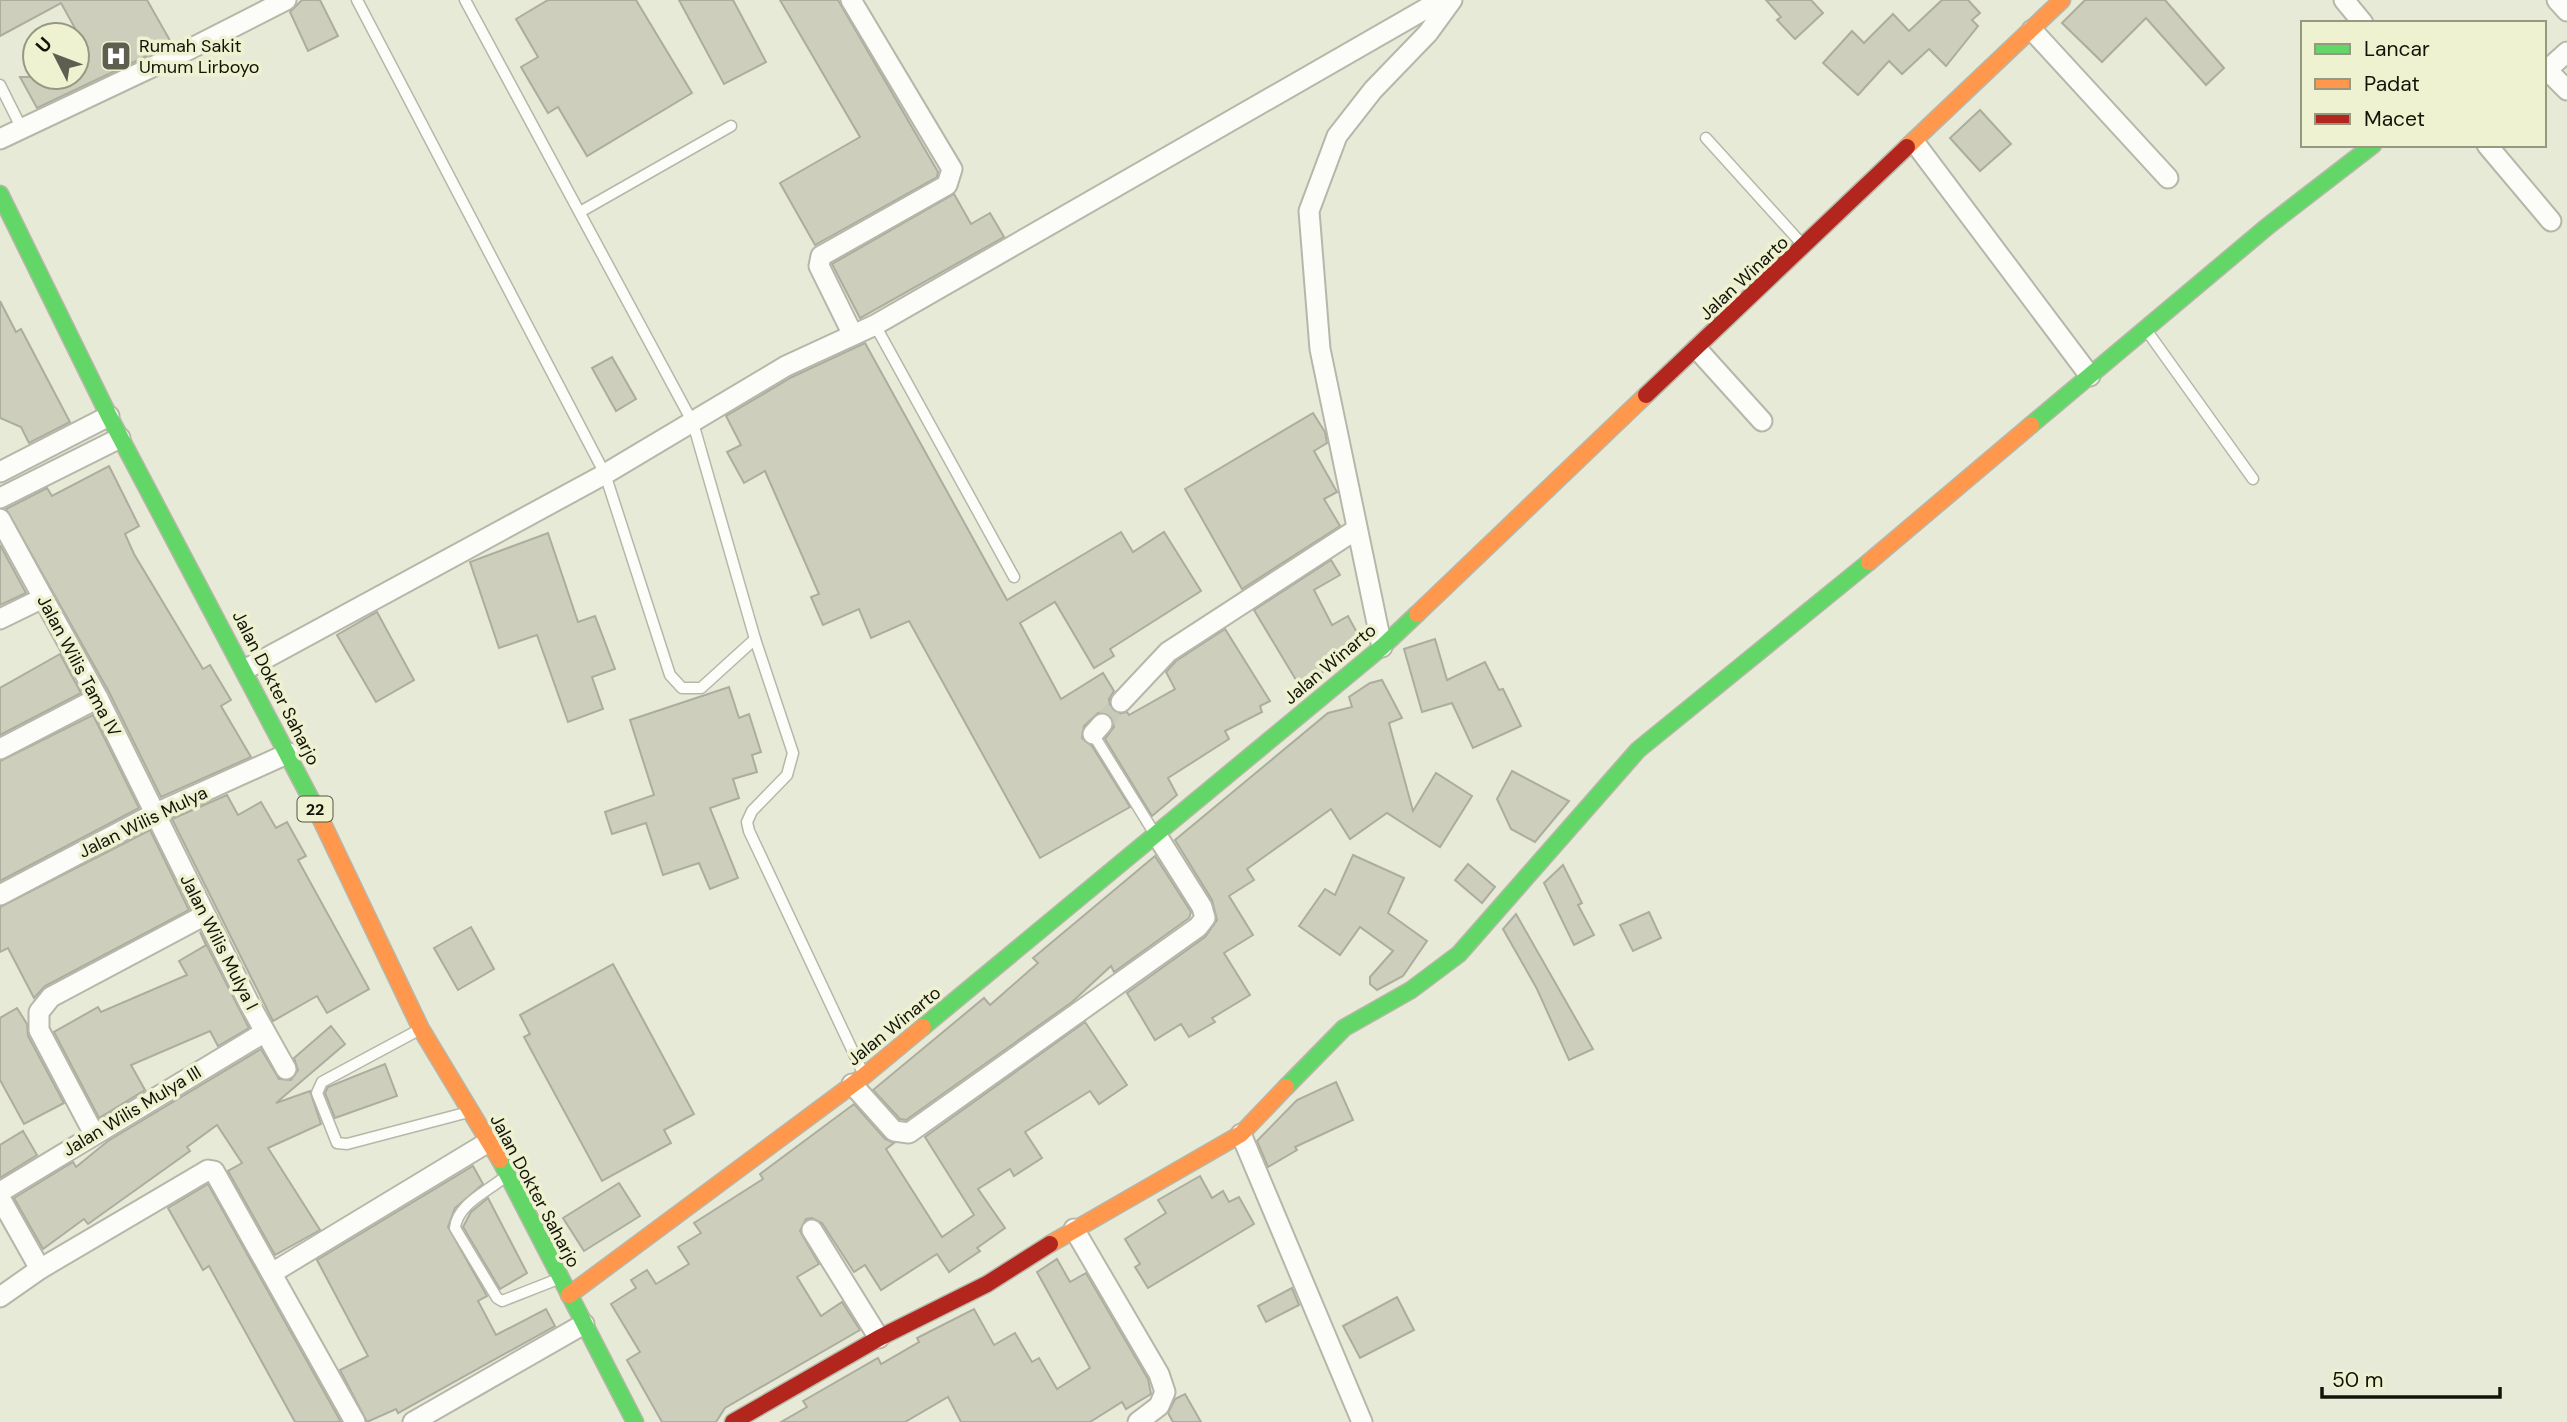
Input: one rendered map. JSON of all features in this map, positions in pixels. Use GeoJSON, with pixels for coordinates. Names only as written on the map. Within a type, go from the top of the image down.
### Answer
{"type":"FeatureCollection","features":[{"type":"Feature","properties":{"kind":"main road","name":"Jalan Winarto"},"geometry":{"type":"LineString","coordinates":[[569,1295],[858,1080],[1382,647],[2062,0]]}},
{"type":"Feature","properties":{"kind":"main road"},"geometry":{"type":"LineString","coordinates":[[733,1422],[879,1338],[987,1284],[1074,1229],[1241,1134],[1344,1028],[1411,990],[1459,954],[1638,750],[1765,649],[2147,331],[2268,226],[2370,147]]}},
{"type":"Feature","properties":{"kind":"main road","name":"Jalan Dokter Saharjo"},"geometry":{"type":"LineString","coordinates":[[0,194],[120,438],[289,753],[421,1029],[469,1112],[490,1141],[635,1422]]}},
{"type":"Feature","properties":{"kind":"street"},"geometry":{"type":"LineString","coordinates":[[0,139],[286,0]]}},
{"type":"Feature","properties":{"kind":"street"},"geometry":{"type":"LineString","coordinates":[[851,0],[952,169],[947,184],[821,256],[819,266],[853,335]]}},
{"type":"Feature","properties":{"kind":"street"},"geometry":{"type":"LineString","coordinates":[[246,669],[606,474],[786,366],[875,324],[1441,0]]}},
{"type":"Feature","properties":{"kind":"street"},"geometry":{"type":"LineString","coordinates":[[1382,647],[1320,349],[1309,211],[1337,136],[1373,90],[1428,33],[1451,0]]}},
{"type":"Feature","properties":{"kind":"street"},"geometry":{"type":"LineString","coordinates":[[2344,0],[2360,21]]}},
{"type":"Feature","properties":{"kind":"street"},"geometry":{"type":"LineString","coordinates":[[2557,0],[2567,11]]}},
{"type":"Feature","properties":{"kind":"street"},"geometry":{"type":"LineString","coordinates":[[2032,30],[2168,178]]}},
{"type":"Feature","properties":{"kind":"street"},"geometry":{"type":"LineString","coordinates":[[2567,52],[2546,71],[2567,90]]}},
{"type":"Feature","properties":{"kind":"street"},"geometry":{"type":"LineString","coordinates":[[1914,143],[2090,376]]}},
{"type":"Feature","properties":{"kind":"street"},"geometry":{"type":"LineString","coordinates":[[2489,147],[2551,221]]}},
{"type":"Feature","properties":{"kind":"street"},"geometry":{"type":"LineString","coordinates":[[1697,349],[1762,421]]}},
{"type":"Feature","properties":{"kind":"street"},"geometry":{"type":"LineString","coordinates":[[0,472],[109,416]]}},
{"type":"Feature","properties":{"kind":"street"},"geometry":{"type":"LineString","coordinates":[[0,498],[120,438]]}},
{"type":"Feature","properties":{"kind":"street","name":"Jalan Wilis Tama IV"},"geometry":{"type":"LineString","coordinates":[[0,519],[98,698],[154,814]]}},
{"type":"Feature","properties":{"kind":"street"},"geometry":{"type":"LineString","coordinates":[[1122,702],[1168,652],[1357,529]]}},
{"type":"Feature","properties":{"kind":"street"},"geometry":{"type":"LineString","coordinates":[[0,619],[43,598]]}},
{"type":"Feature","properties":{"kind":"street"},"geometry":{"type":"LineString","coordinates":[[0,749],[98,698]]}},
{"type":"Feature","properties":{"kind":"street","name":"Jalan Wilis Mulya"},"geometry":{"type":"LineString","coordinates":[[0,895],[154,814],[289,753]]}},
{"type":"Feature","properties":{"kind":"street","name":"Jalan Wilis Mulya I"},"geometry":{"type":"LineString","coordinates":[[154,814],[286,1069]]}},
{"type":"Feature","properties":{"kind":"street"},"geometry":{"type":"LineString","coordinates":[[858,1080],[894,1131],[909,1133],[1198,927],[1205,918],[1202,908],[1156,834]]}},
{"type":"Feature","properties":{"kind":"street"},"geometry":{"type":"LineString","coordinates":[[94,1134],[39,1030],[39,1012],[51,997],[205,915]]}},
{"type":"Feature","properties":{"kind":"street","name":"Jalan Wilis Mulya III"},"geometry":{"type":"LineString","coordinates":[[0,1192],[265,1031]]}},
{"type":"Feature","properties":{"kind":"street"},"geometry":{"type":"LineString","coordinates":[[1241,1134],[1362,1422]]}},
{"type":"Feature","properties":{"kind":"street"},"geometry":{"type":"LineString","coordinates":[[272,1273],[490,1141]]}},
{"type":"Feature","properties":{"kind":"street"},"geometry":{"type":"LineString","coordinates":[[0,1297],[40,1269],[208,1170],[220,1175],[355,1422]]}},
{"type":"Feature","properties":{"kind":"street"},"geometry":{"type":"LineString","coordinates":[[0,1198],[6,1221],[40,1269]]}},
{"type":"Feature","properties":{"kind":"street"},"geometry":{"type":"LineString","coordinates":[[1074,1229],[1159,1374],[1165,1392],[1159,1406],[1138,1422]]}},
{"type":"Feature","properties":{"kind":"street"},"geometry":{"type":"LineString","coordinates":[[812,1230],[879,1338]]}},
{"type":"Feature","properties":{"kind":"street"},"geometry":{"type":"LineString","coordinates":[[413,1422],[584,1324]]}},
{"type":"Feature","properties":{"kind":"lane"},"geometry":{"type":"LineString","coordinates":[[357,0],[606,474],[670,675],[682,688],[701,688],[755,639]]}},
{"type":"Feature","properties":{"kind":"lane"},"geometry":{"type":"LineString","coordinates":[[465,0],[693,423],[755,639],[793,753],[787,775],[751,811],[747,822],[749,831],[858,1080]]}},
{"type":"Feature","properties":{"kind":"lane"},"geometry":{"type":"LineString","coordinates":[[0,85],[22,129]]}},
{"type":"Feature","properties":{"kind":"lane"},"geometry":{"type":"LineString","coordinates":[[580,212],[731,126]]}},
{"type":"Feature","properties":{"kind":"lane"},"geometry":{"type":"LineString","coordinates":[[1706,138],[1805,247]]}},
{"type":"Feature","properties":{"kind":"lane"},"geometry":{"type":"LineString","coordinates":[[875,324],[1013,577]]}},
{"type":"Feature","properties":{"kind":"lane"},"geometry":{"type":"LineString","coordinates":[[2147,331],[2253,480]]}},
{"type":"Feature","properties":{"kind":"lane"},"geometry":{"type":"LineString","coordinates":[[1097,729],[1156,834]]}},
{"type":"Feature","properties":{"kind":"lane"},"geometry":{"type":"LineString","coordinates":[[421,1029],[322,1082],[317,1093],[337,1143],[347,1144],[469,1112]]}},
{"type":"Feature","properties":{"kind":"lane"},"geometry":{"type":"LineString","coordinates":[[508,1175],[464,1208],[456,1217],[455,1228],[497,1298],[502,1301],[560,1278]]}},
{"type":"Feature","properties":{"kind":"building"},"geometry":{"type":"Polygon","coordinates":[[[0,0],[147,0],[172,44],[91,82],[91,21],[71,21],[61,3],[28,21],[21,21],[21,25],[0,36],[0,0]]]}},
{"type":"Feature","properties":{"kind":"building"},"geometry":{"type":"Polygon","coordinates":[[[302,0],[320,0],[338,36],[308,51],[290,12],[302,0]]]}},
{"type":"Feature","properties":{"kind":"building"},"geometry":{"type":"Polygon","coordinates":[[[548,0],[636,0],[692,93],[587,156],[558,107],[548,113],[521,67],[538,57],[516,19],[548,0]]]}},
{"type":"Feature","properties":{"kind":"building"},"geometry":{"type":"Polygon","coordinates":[[[679,0],[733,0],[766,62],[724,84],[679,0]]]}},
{"type":"Feature","properties":{"kind":"building"},"geometry":{"type":"Polygon","coordinates":[[[780,0],[838,0],[938,172],[937,177],[815,245],[780,183],[860,137],[780,0]]]}},
{"type":"Feature","properties":{"kind":"building"},"geometry":{"type":"Polygon","coordinates":[[[1766,0],[1811,0],[1823,13],[1795,39],[1777,20],[1781,17],[1766,0]]]}},
{"type":"Feature","properties":{"kind":"building"},"geometry":{"type":"Polygon","coordinates":[[[1942,0],[1968,0],[1980,13],[1972,20],[1978,26],[1946,66],[1929,49],[1902,74],[1889,61],[1858,95],[1823,63],[1852,31],[1864,43],[1893,14],[1909,31],[1942,0]]]}},
{"type":"Feature","properties":{"kind":"building"},"geometry":{"type":"Polygon","coordinates":[[[2085,0],[2165,0],[2224,68],[2206,85],[2146,18],[2102,62],[2062,23],[2085,0]]]}},
{"type":"Feature","properties":{"kind":"building"},"geometry":{"type":"Polygon","coordinates":[[[28,91],[73,91],[37,108],[28,91]]]}},
{"type":"Feature","properties":{"kind":"building"},"geometry":{"type":"Polygon","coordinates":[[[1980,110],[2011,144],[1980,171],[1950,138],[1980,110]]]}},
{"type":"Feature","properties":{"kind":"building"},"geometry":{"type":"Polygon","coordinates":[[[954,194],[971,224],[990,213],[1004,237],[860,318],[832,264],[954,194]]]}},
{"type":"Feature","properties":{"kind":"building"},"geometry":{"type":"Polygon","coordinates":[[[0,301],[16,332],[21,329],[70,422],[29,443],[21,427],[0,418],[0,301]]]}},
{"type":"Feature","properties":{"kind":"building"},"geometry":{"type":"Polygon","coordinates":[[[865,343],[1007,600],[1121,532],[1133,552],[1164,532],[1201,591],[1110,649],[1114,656],[1094,668],[1055,602],[1020,623],[1061,699],[1103,673],[1114,691],[1109,699],[1110,706],[1118,714],[1127,712],[1129,715],[1175,689],[1166,672],[1176,661],[1225,629],[1270,701],[1260,706],[1262,712],[1225,731],[1229,739],[1168,778],[1177,795],[1152,816],[1105,739],[1114,727],[1113,720],[1105,712],[1098,713],[1084,726],[1082,738],[1092,746],[1130,807],[1040,858],[909,621],[871,638],[859,609],[823,625],[811,597],[819,594],[765,471],[744,483],[727,452],[741,445],[726,416],[792,377],[865,343]]]}},
{"type":"Feature","properties":{"kind":"building"},"geometry":{"type":"Polygon","coordinates":[[[612,357],[636,399],[616,411],[592,368],[612,357]]]}},
{"type":"Feature","properties":{"kind":"building"},"geometry":{"type":"Polygon","coordinates":[[[1313,413],[1325,432],[1327,443],[1314,451],[1337,492],[1324,499],[1340,526],[1242,589],[1185,489],[1313,413]]]}},
{"type":"Feature","properties":{"kind":"building"},"geometry":{"type":"Polygon","coordinates":[[[109,466],[139,526],[125,534],[134,554],[203,669],[210,665],[231,700],[221,706],[251,757],[161,797],[109,692],[6,509],[47,488],[52,496],[109,466]]]}},
{"type":"Feature","properties":{"kind":"building"},"geometry":{"type":"Polygon","coordinates":[[[548,533],[578,622],[595,616],[615,669],[592,677],[603,709],[568,722],[537,635],[499,648],[470,562],[548,533]]]}},
{"type":"Feature","properties":{"kind":"building"},"geometry":{"type":"Polygon","coordinates":[[[0,545],[26,593],[0,605],[0,545]]]}},
{"type":"Feature","properties":{"kind":"building"},"geometry":{"type":"Polygon","coordinates":[[[1331,560],[1340,575],[1314,590],[1332,625],[1348,616],[1362,642],[1332,667],[1299,685],[1254,610],[1331,560]]]}},
{"type":"Feature","properties":{"kind":"building"},"geometry":{"type":"Polygon","coordinates":[[[377,612],[414,680],[376,702],[337,635],[377,612]]]}},
{"type":"Feature","properties":{"kind":"building"},"geometry":{"type":"Polygon","coordinates":[[[1435,639],[1447,680],[1485,662],[1499,690],[1503,689],[1521,726],[1473,748],[1452,703],[1422,712],[1404,649],[1435,639]]]}},
{"type":"Feature","properties":{"kind":"building"},"geometry":{"type":"Polygon","coordinates":[[[60,654],[81,693],[0,735],[0,688],[60,654]]]}},
{"type":"Feature","properties":{"kind":"building"},"geometry":{"type":"Polygon","coordinates":[[[1382,680],[1402,718],[1389,723],[1413,811],[1436,773],[1472,796],[1440,847],[1387,813],[1350,839],[1331,809],[1247,869],[1254,880],[1229,896],[1253,935],[1224,953],[1250,995],[1212,1018],[1215,1022],[1189,1037],[1181,1024],[1155,1040],[1127,993],[1205,937],[1217,920],[1212,900],[1175,840],[1328,713],[1352,707],[1349,697],[1370,683],[1382,680]]]}},
{"type":"Feature","properties":{"kind":"building"},"geometry":{"type":"Polygon","coordinates":[[[729,687],[739,718],[749,714],[761,752],[752,755],[757,772],[733,779],[739,798],[710,808],[738,878],[710,889],[699,863],[663,875],[646,823],[612,834],[605,812],[654,795],[630,720],[729,687]]]}},
{"type":"Feature","properties":{"kind":"building"},"geometry":{"type":"Polygon","coordinates":[[[93,715],[139,808],[0,881],[0,761],[93,715]]]}},
{"type":"Feature","properties":{"kind":"building"},"geometry":{"type":"Polygon","coordinates":[[[1512,771],[1569,801],[1535,842],[1511,829],[1497,799],[1512,771]]]}},
{"type":"Feature","properties":{"kind":"building"},"geometry":{"type":"Polygon","coordinates":[[[227,795],[238,815],[261,802],[276,828],[287,822],[306,856],[298,860],[369,989],[327,1013],[317,996],[273,1021],[172,819],[227,795]]]}},
{"type":"Feature","properties":{"kind":"building"},"geometry":{"type":"Polygon","coordinates":[[[150,830],[189,910],[45,986],[34,998],[8,948],[0,952],[0,907],[150,830]]]}},
{"type":"Feature","properties":{"kind":"building"},"geometry":{"type":"Polygon","coordinates":[[[1353,855],[1404,878],[1388,913],[1427,941],[1403,976],[1377,990],[1370,984],[1370,977],[1393,951],[1360,927],[1340,955],[1299,926],[1325,889],[1335,895],[1353,855]]]}},
{"type":"Feature","properties":{"kind":"building"},"geometry":{"type":"Polygon","coordinates":[[[1155,856],[1191,912],[1189,918],[1114,972],[1111,966],[1072,1002],[906,1120],[900,1119],[873,1090],[984,998],[990,1005],[1038,963],[1033,958],[1155,856]]]}},
{"type":"Feature","properties":{"kind":"building"},"geometry":{"type":"Polygon","coordinates":[[[1468,864],[1495,887],[1482,903],[1455,880],[1468,864]]]}},
{"type":"Feature","properties":{"kind":"building"},"geometry":{"type":"Polygon","coordinates":[[[1563,865],[1582,903],[1578,905],[1594,935],[1574,945],[1544,883],[1563,865]]]}},
{"type":"Feature","properties":{"kind":"building"},"geometry":{"type":"Polygon","coordinates":[[[1649,912],[1661,938],[1633,951],[1620,925],[1649,912]]]}},
{"type":"Feature","properties":{"kind":"building"},"geometry":{"type":"Polygon","coordinates":[[[1516,914],[1593,1049],[1569,1060],[1537,989],[1503,929],[1516,914]]]}},
{"type":"Feature","properties":{"kind":"building"},"geometry":{"type":"Polygon","coordinates":[[[471,927],[494,969],[458,990],[434,948],[471,927]]]}},
{"type":"Feature","properties":{"kind":"building"},"geometry":{"type":"Polygon","coordinates":[[[200,932],[249,1028],[218,1046],[210,1031],[131,1065],[145,1090],[99,1118],[54,1032],[98,1007],[101,1012],[187,975],[179,961],[206,945],[200,932]]]}},
{"type":"Feature","properties":{"kind":"building"},"geometry":{"type":"Polygon","coordinates":[[[613,964],[694,1114],[664,1130],[671,1143],[602,1181],[524,1037],[530,1034],[520,1015],[613,964]]]}},
{"type":"Feature","properties":{"kind":"building"},"geometry":{"type":"Polygon","coordinates":[[[17,1008],[27,1024],[28,1036],[64,1103],[24,1124],[0,1080],[0,1018],[17,1008]]]}},
{"type":"Feature","properties":{"kind":"building"},"geometry":{"type":"Polygon","coordinates":[[[1085,1022],[1127,1085],[1099,1104],[1090,1091],[1025,1132],[1042,1158],[1014,1176],[1010,1169],[978,1189],[1005,1228],[977,1248],[980,1251],[949,1272],[937,1254],[881,1290],[865,1265],[854,1272],[822,1223],[812,1218],[806,1219],[800,1231],[819,1264],[797,1277],[821,1316],[842,1302],[860,1330],[725,1408],[716,1422],[662,1422],[627,1360],[640,1352],[611,1304],[636,1288],[631,1280],[647,1270],[656,1284],[689,1264],[678,1247],[701,1233],[694,1223],[763,1179],[760,1174],[854,1104],[885,1139],[894,1143],[886,1149],[942,1237],[974,1215],[925,1137],[1085,1022]]]}},
{"type":"Feature","properties":{"kind":"building"},"geometry":{"type":"Polygon","coordinates":[[[331,1026],[345,1044],[276,1103],[310,1091],[321,1124],[268,1148],[320,1230],[275,1255],[228,1171],[242,1163],[217,1125],[187,1147],[190,1151],[88,1224],[84,1219],[43,1249],[14,1198],[73,1162],[76,1167],[108,1141],[261,1049],[279,1079],[291,1080],[298,1070],[294,1058],[331,1026]]]}},
{"type":"Feature","properties":{"kind":"building"},"geometry":{"type":"Polygon","coordinates":[[[385,1064],[397,1096],[335,1118],[325,1093],[328,1087],[385,1064]]]}},
{"type":"Feature","properties":{"kind":"building"},"geometry":{"type":"Polygon","coordinates":[[[1336,1082],[1353,1120],[1295,1147],[1297,1150],[1268,1167],[1257,1141],[1297,1100],[1336,1082]]]}},
{"type":"Feature","properties":{"kind":"building"},"geometry":{"type":"Polygon","coordinates":[[[23,1131],[37,1155],[0,1178],[0,1145],[23,1131]]]}},
{"type":"Feature","properties":{"kind":"building"},"geometry":{"type":"Polygon","coordinates":[[[473,1166],[483,1184],[455,1208],[448,1227],[487,1296],[478,1301],[496,1335],[546,1309],[555,1326],[398,1413],[396,1409],[367,1422],[340,1370],[368,1356],[317,1260],[473,1166]]]}},
{"type":"Feature","properties":{"kind":"building"},"geometry":{"type":"Polygon","coordinates":[[[1200,1176],[1212,1198],[1223,1191],[1229,1202],[1239,1197],[1254,1224],[1148,1288],[1135,1267],[1140,1264],[1125,1239],[1166,1213],[1158,1200],[1200,1176]]]}},
{"type":"Feature","properties":{"kind":"building"},"geometry":{"type":"Polygon","coordinates":[[[619,1183],[640,1216],[584,1251],[563,1218],[619,1183]]]}},
{"type":"Feature","properties":{"kind":"building"},"geometry":{"type":"Polygon","coordinates":[[[208,1184],[341,1422],[295,1422],[209,1266],[203,1270],[168,1208],[208,1184]]]}},
{"type":"Feature","properties":{"kind":"building"},"geometry":{"type":"Polygon","coordinates":[[[488,1198],[527,1273],[500,1289],[463,1227],[471,1212],[488,1198]]]}},
{"type":"Feature","properties":{"kind":"building"},"geometry":{"type":"Polygon","coordinates":[[[1057,1259],[1070,1282],[1086,1273],[1148,1379],[1151,1394],[1126,1409],[1122,1402],[1090,1422],[961,1422],[948,1397],[905,1422],[781,1422],[807,1407],[803,1401],[878,1358],[881,1364],[919,1342],[917,1338],[974,1309],[994,1345],[1015,1333],[1032,1362],[1039,1358],[1057,1389],[1090,1368],[1037,1272],[1057,1259]]]}},
{"type":"Feature","properties":{"kind":"building"},"geometry":{"type":"Polygon","coordinates":[[[1292,1288],[1299,1305],[1266,1322],[1258,1306],[1292,1288]]]}},
{"type":"Feature","properties":{"kind":"building"},"geometry":{"type":"Polygon","coordinates":[[[1397,1297],[1414,1330],[1360,1358],[1343,1326],[1397,1297]]]}},
{"type":"Feature","properties":{"kind":"building"},"geometry":{"type":"Polygon","coordinates":[[[1185,1394],[1201,1422],[1173,1422],[1168,1413],[1175,1399],[1185,1394]]]}},
{"type":"Feature","properties":{"kind":"tunnel"},"geometry":{"type":"LineString","coordinates":[[1102,724],[1121,702]]}},
{"type":"Feature","properties":{"kind":"traffic: fast"},"geometry":{"type":"LineString","coordinates":[[2031,425],[2268,226],[2370,147]]}},
{"type":"Feature","properties":{"kind":"traffic: fast"},"geometry":{"type":"LineString","coordinates":[[0,194],[109,416],[314,805]]}},
{"type":"Feature","properties":{"kind":"traffic: fast"},"geometry":{"type":"LineString","coordinates":[[1286,1087],[1344,1028],[1411,990],[1459,954],[1638,750],[1869,562]]}},
{"type":"Feature","properties":{"kind":"traffic: fast"},"geometry":{"type":"LineString","coordinates":[[923,1027],[1382,647],[1417,614]]}},
{"type":"Feature","properties":{"kind":"traffic: fast"},"geometry":{"type":"LineString","coordinates":[[500,1160],[635,1422]]}},
{"type":"Feature","properties":{"kind":"traffic: slow"},"geometry":{"type":"LineString","coordinates":[[1907,147],[2062,0]]}},
{"type":"Feature","properties":{"kind":"traffic: slow"},"geometry":{"type":"LineString","coordinates":[[1417,614],[1646,395]]}},
{"type":"Feature","properties":{"kind":"traffic: slow"},"geometry":{"type":"LineString","coordinates":[[1869,562],[2031,425]]}},
{"type":"Feature","properties":{"kind":"traffic: slow"},"geometry":{"type":"LineString","coordinates":[[314,805],[421,1029],[500,1160]]}},
{"type":"Feature","properties":{"kind":"traffic: slow"},"geometry":{"type":"LineString","coordinates":[[569,1295],[864,1076],[923,1027]]}},
{"type":"Feature","properties":{"kind":"traffic: slow"},"geometry":{"type":"LineString","coordinates":[[1050,1244],[1241,1134],[1286,1087]]}},
{"type":"Feature","properties":{"kind":"traffic: jam"},"geometry":{"type":"LineString","coordinates":[[1646,395],[1907,147]]}},
{"type":"Feature","properties":{"kind":"traffic: jam"},"geometry":{"type":"LineString","coordinates":[[733,1422],[879,1338],[987,1284],[1050,1244]]}},
{"type":"Feature","properties":{"kind":"place","name":"Rumah Sakit Umum Lirboyo"},"geometry":{"type":"Point","coordinates":[116,56]}}]}
